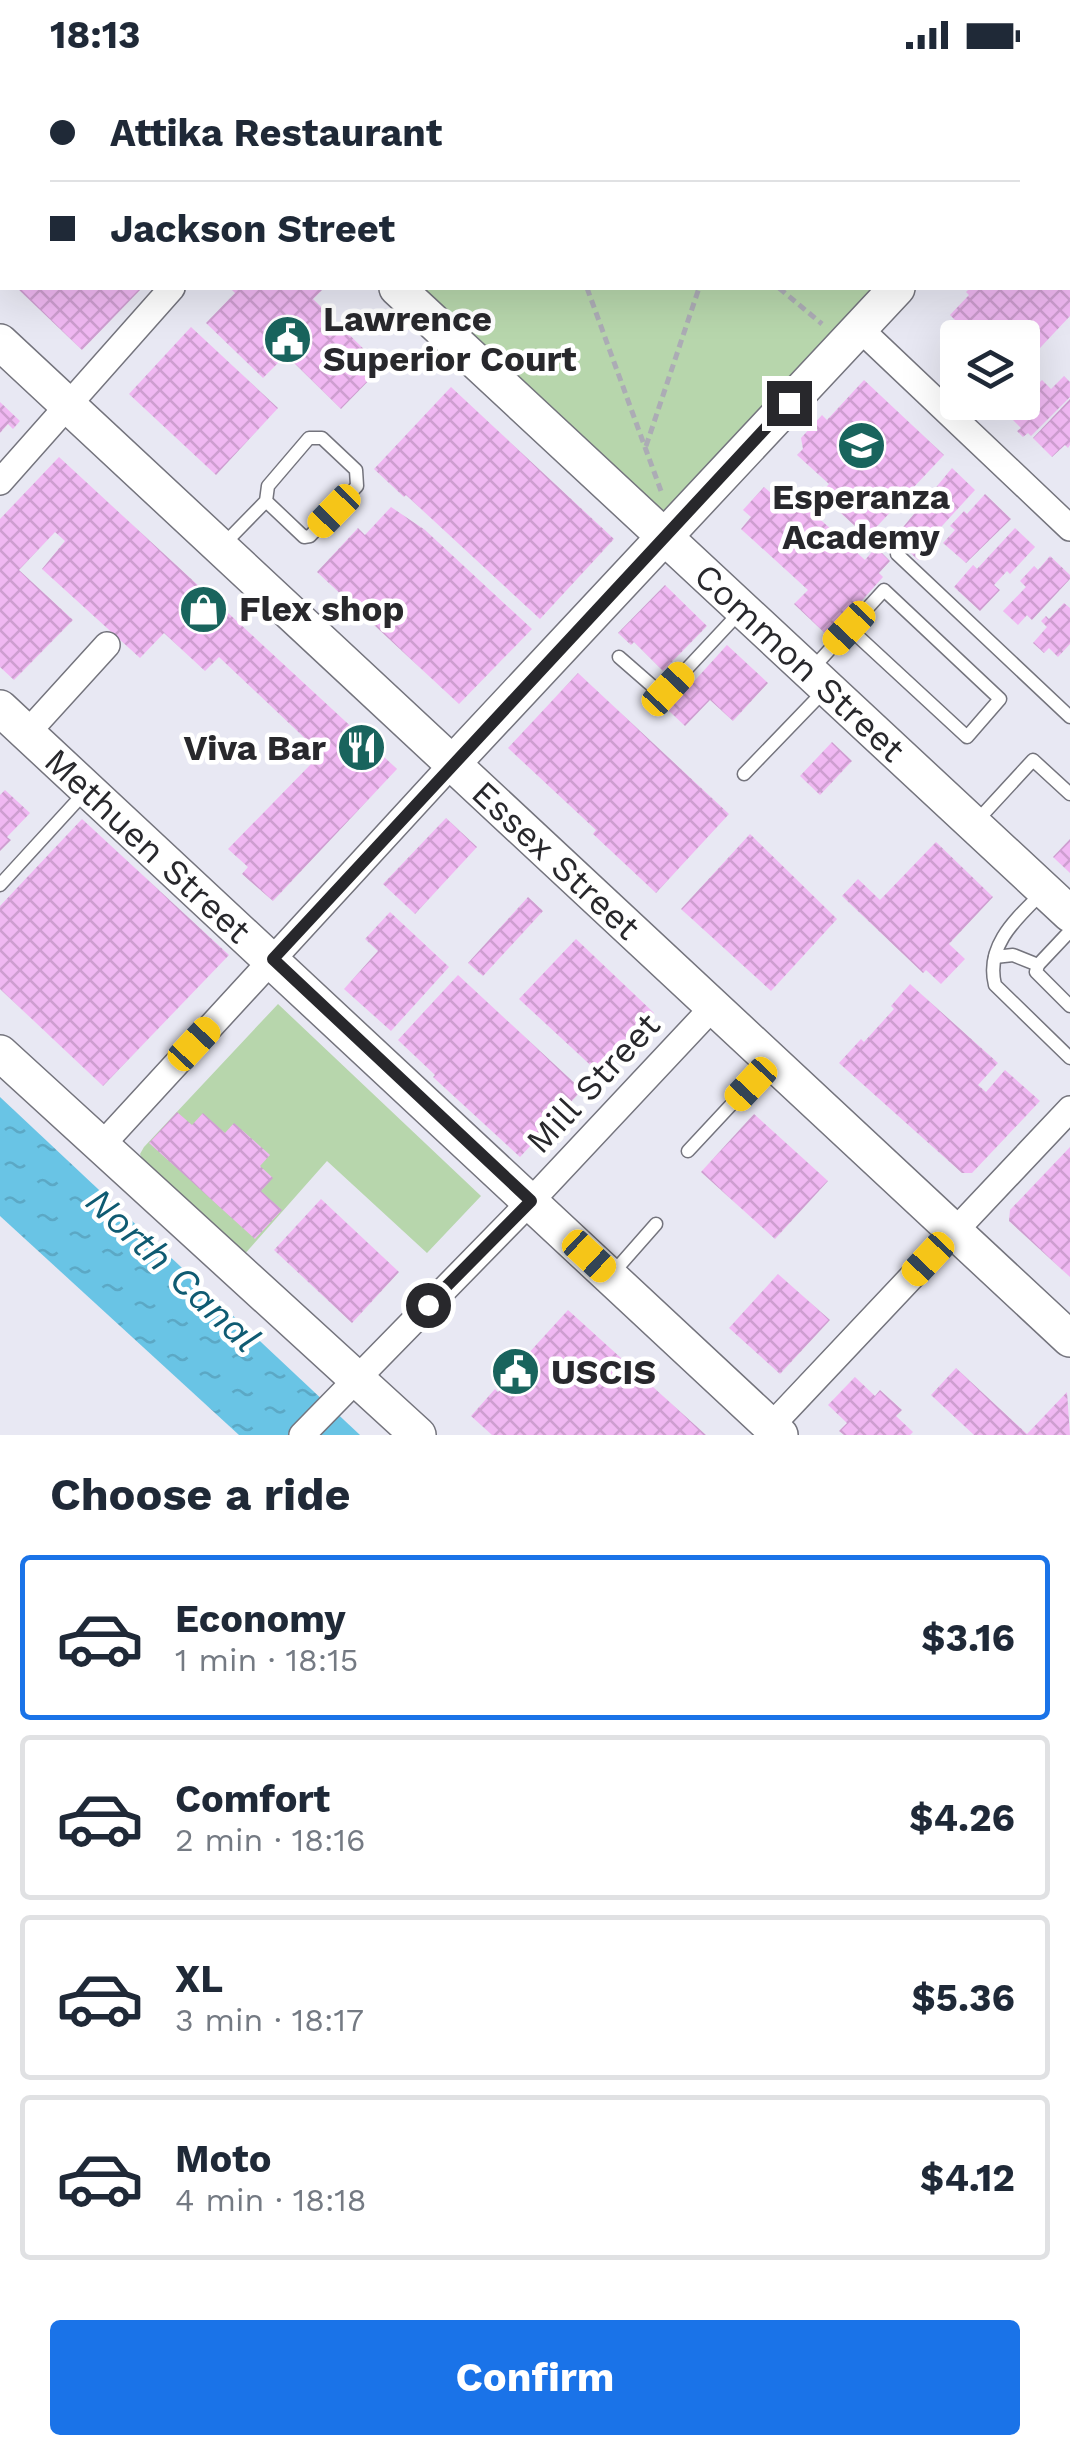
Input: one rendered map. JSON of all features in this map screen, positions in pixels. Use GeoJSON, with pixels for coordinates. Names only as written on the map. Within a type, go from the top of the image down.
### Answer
{"type":"FeatureCollection","features":[{"type":"Feature","properties":{"kind":"main road","name":"Common Street"},"geometry":{"type":"LineString","coordinates":[[399,290],[1057,902]]}},
{"type":"Feature","properties":{"kind":"main road"},"geometry":{"type":"LineString","coordinates":[[452,764],[664,536],[842,327],[894,290]]}},
{"type":"Feature","properties":{"kind":"main road","name":"Essex Street"},"geometry":{"type":"LineString","coordinates":[[0,342],[1070,1339]]}},
{"type":"Feature","properties":{"kind":"main road","name":"Methuen Street"},"geometry":{"type":"LineString","coordinates":[[0,708],[776,1430]]}},
{"type":"Feature","properties":{"kind":"main road"},"geometry":{"type":"LineString","coordinates":[[0,1054],[346,1389],[418,1435]]}},
{"type":"Feature","properties":{"kind":"street"},"geometry":{"type":"LineString","coordinates":[[0,482],[170,290]]}},
{"type":"Feature","properties":{"kind":"street"},"geometry":{"type":"LineString","coordinates":[[842,327],[1070,528]]}},
{"type":"Feature","properties":{"kind":"street"},"geometry":{"type":"LineString","coordinates":[[27,733],[107,645]]}},
{"type":"Feature","properties":{"kind":"street"},"geometry":{"type":"LineString","coordinates":[[100,1147],[452,764]]}},
{"type":"Feature","properties":{"kind":"street","name":"Mill Street"},"geometry":{"type":"LineString","coordinates":[[302,1435],[531,1201],[713,1007]]}},
{"type":"Feature","properties":{"kind":"street"},"geometry":{"type":"LineString","coordinates":[[776,1430],[954,1232],[1069,1114]]}},
{"type":"Feature","properties":{"kind":"lane"},"geometry":{"type":"LineString","coordinates":[[220,548],[266,501],[268,486],[309,438],[322,438],[356,470],[357,486],[310,536],[304,537],[266,501]]}},
{"type":"Feature","properties":{"kind":"lane"},"geometry":{"type":"LineString","coordinates":[[897,554],[1070,717]]}},
{"type":"Feature","properties":{"kind":"lane"},"geometry":{"type":"LineString","coordinates":[[744,774],[818,680],[849,628],[884,590],[1000,699],[967,737],[849,628]]}},
{"type":"Feature","properties":{"kind":"lane"},"geometry":{"type":"LineString","coordinates":[[619,657],[658,691],[668,689],[742,610]]}},
{"type":"Feature","properties":{"kind":"lane"},"geometry":{"type":"LineString","coordinates":[[974,825],[1033,760],[1070,794]]}},
{"type":"Feature","properties":{"kind":"lane"},"geometry":{"type":"LineString","coordinates":[[0,885],[88,789]]}},
{"type":"Feature","properties":{"kind":"lane"},"geometry":{"type":"LineString","coordinates":[[1057,902],[1004,930],[992,972],[995,985],[1067,1048]]}},
{"type":"Feature","properties":{"kind":"lane"},"geometry":{"type":"LineString","coordinates":[[1070,932],[1038,965],[1036,972],[1070,1006]]}},
{"type":"Feature","properties":{"kind":"lane"},"geometry":{"type":"LineString","coordinates":[[995,957],[1013,955],[1038,965]]}},
{"type":"Feature","properties":{"kind":"lane"},"geometry":{"type":"LineString","coordinates":[[688,1152],[772,1062]]}},
{"type":"Feature","properties":{"kind":"lane"},"geometry":{"type":"LineString","coordinates":[[611,1276],[656,1224]]}},
{"type":"Feature","properties":{"kind":"path"},"geometry":{"type":"LineString","coordinates":[[587,290],[660,486],[664,536]]}},
{"type":"Feature","properties":{"kind":"path"},"geometry":{"type":"LineString","coordinates":[[646,447],[698,290]]}},
{"type":"Feature","properties":{"kind":"path"},"geometry":{"type":"LineString","coordinates":[[781,290],[842,327]]}},
{"type":"Feature","properties":{"kind":"green space"},"geometry":{"type":"Polygon","coordinates":[[[416,290],[879,290],[663,517],[416,290]]]}},
{"type":"Feature","properties":{"kind":"green space"},"geometry":{"type":"Polygon","coordinates":[[[278,1004],[481,1196],[427,1253],[327,1161],[243,1256],[146,1167],[140,1154],[144,1147],[278,1004]]]}},
{"type":"Feature","properties":{"kind":"water","name":"North Canal"},"geometry":{"type":"Polygon","coordinates":[[[0,1097],[360,1435],[239,1435],[0,1216],[0,1097]]]}},
{"type":"Feature","properties":{"kind":"building"},"geometry":{"type":"Polygon","coordinates":[[[19,290],[140,290],[82,350],[19,290]]]}},
{"type":"Feature","properties":{"kind":"building","name":"Lawrence Superior Court"},"geometry":{"type":"Polygon","coordinates":[[[232,290],[322,290],[313,299],[382,367],[341,409],[286,355],[263,378],[206,323],[235,293],[232,290]]]}},
{"type":"Feature","properties":{"kind":"building"},"geometry":{"type":"Polygon","coordinates":[[[968,290],[1070,290],[1070,316],[1040,348],[1040,320],[955,320],[950,315],[969,295],[968,290]]]}},
{"type":"Feature","properties":{"kind":"building"},"geometry":{"type":"Polygon","coordinates":[[[191,327],[278,408],[216,475],[129,394],[191,327]]]}},
{"type":"Feature","properties":{"kind":"building"},"geometry":{"type":"Polygon","coordinates":[[[1064,376],[1070,382],[1070,397],[1031,436],[1028,433],[1023,437],[1013,420],[1040,420],[1040,382],[1051,389],[1064,376]]]}},
{"type":"Feature","properties":{"kind":"building"},"geometry":{"type":"Polygon","coordinates":[[[864,380],[944,455],[867,537],[820,494],[829,484],[797,455],[803,449],[801,438],[822,415],[827,420],[864,380]]]}},
{"type":"Feature","properties":{"kind":"building"},"geometry":{"type":"Polygon","coordinates":[[[451,387],[614,539],[540,619],[374,469],[451,387]]]}},
{"type":"Feature","properties":{"kind":"building"},"geometry":{"type":"Polygon","coordinates":[[[1070,399],[1070,445],[1052,457],[1033,438],[1070,399]]]}},
{"type":"Feature","properties":{"kind":"building"},"geometry":{"type":"Polygon","coordinates":[[[0,402],[20,421],[13,429],[8,424],[0,433],[0,402]]]}},
{"type":"Feature","properties":{"kind":"building"},"geometry":{"type":"Polygon","coordinates":[[[59,457],[397,769],[273,901],[242,874],[248,867],[228,849],[314,761],[303,752],[311,744],[219,657],[205,671],[164,633],[140,658],[42,569],[65,541],[55,532],[19,570],[73,620],[14,680],[0,667],[0,519],[59,457]]]}},
{"type":"Feature","properties":{"kind":"building"},"geometry":{"type":"Polygon","coordinates":[[[952,468],[975,490],[930,539],[934,542],[918,560],[899,542],[904,536],[899,532],[952,468]]]}},
{"type":"Feature","properties":{"kind":"building"},"geometry":{"type":"Polygon","coordinates":[[[780,483],[865,560],[876,547],[890,561],[879,573],[883,577],[829,637],[794,604],[808,590],[741,529],[751,517],[743,510],[764,487],[771,493],[780,483]]]}},
{"type":"Feature","properties":{"kind":"building"},"geometry":{"type":"Polygon","coordinates":[[[985,494],[1011,519],[966,563],[943,543],[955,530],[950,526],[985,494]]]}},
{"type":"Feature","properties":{"kind":"building"},"geometry":{"type":"Polygon","coordinates":[[[391,507],[425,530],[532,629],[459,704],[317,572],[358,528],[365,535],[391,507]]]}},
{"type":"Feature","properties":{"kind":"building"},"geometry":{"type":"Polygon","coordinates":[[[1015,528],[1035,547],[994,585],[1000,590],[980,611],[954,587],[973,565],[977,569],[1015,528]]]}},
{"type":"Feature","properties":{"kind":"building"},"geometry":{"type":"Polygon","coordinates":[[[1050,556],[1070,579],[1032,620],[1027,615],[1018,625],[1003,611],[1026,587],[1020,581],[1034,566],[1038,570],[1050,556]]]}},
{"type":"Feature","properties":{"kind":"building"},"geometry":{"type":"Polygon","coordinates":[[[665,585],[707,626],[663,671],[634,642],[631,645],[618,633],[665,585]]]}},
{"type":"Feature","properties":{"kind":"building"},"geometry":{"type":"Polygon","coordinates":[[[1064,603],[1070,608],[1070,644],[1058,657],[1049,648],[1044,653],[1033,643],[1047,627],[1041,621],[1046,616],[1049,619],[1064,603]]]}},
{"type":"Feature","properties":{"kind":"building"},"geometry":{"type":"Polygon","coordinates":[[[727,645],[768,683],[733,721],[710,700],[685,726],[668,710],[727,645]]]}},
{"type":"Feature","properties":{"kind":"building"},"geometry":{"type":"Polygon","coordinates":[[[578,673],[729,814],[656,893],[593,834],[596,830],[508,748],[578,673]]]}},
{"type":"Feature","properties":{"kind":"building"},"geometry":{"type":"Polygon","coordinates":[[[832,742],[852,761],[820,795],[800,776],[832,742]]]}},
{"type":"Feature","properties":{"kind":"building"},"geometry":{"type":"Polygon","coordinates":[[[5,790],[30,813],[7,837],[11,840],[0,851],[0,795],[5,790]]]}},
{"type":"Feature","properties":{"kind":"building"},"geometry":{"type":"Polygon","coordinates":[[[446,818],[477,847],[415,914],[383,884],[446,818]]]}},
{"type":"Feature","properties":{"kind":"building"},"geometry":{"type":"Polygon","coordinates":[[[82,819],[229,955],[103,1086],[0,989],[0,906],[82,819]]]}},
{"type":"Feature","properties":{"kind":"building"},"geometry":{"type":"Polygon","coordinates":[[[750,834],[837,919],[771,991],[681,909],[750,834]]]}},
{"type":"Feature","properties":{"kind":"building"},"geometry":{"type":"Polygon","coordinates":[[[1070,839],[1070,873],[1053,857],[1070,839]]]}},
{"type":"Feature","properties":{"kind":"building"},"geometry":{"type":"Polygon","coordinates":[[[936,842],[993,897],[949,944],[965,959],[941,984],[926,970],[923,973],[842,896],[858,879],[880,900],[936,842]]]}},
{"type":"Feature","properties":{"kind":"building"},"geometry":{"type":"Polygon","coordinates":[[[528,897],[543,911],[483,976],[468,963],[528,897]]]}},
{"type":"Feature","properties":{"kind":"building"},"geometry":{"type":"Polygon","coordinates":[[[390,912],[449,967],[391,1031],[344,989],[378,951],[365,939],[390,912]]]}},
{"type":"Feature","properties":{"kind":"building"},"geometry":{"type":"Polygon","coordinates":[[[576,939],[654,1013],[599,1073],[519,999],[576,939]]]}},
{"type":"Feature","properties":{"kind":"building"},"geometry":{"type":"Polygon","coordinates":[[[458,975],[582,1090],[520,1157],[398,1040],[458,975]]]}},
{"type":"Feature","properties":{"kind":"building"},"geometry":{"type":"Polygon","coordinates":[[[910,984],[998,1063],[978,1085],[986,1092],[1005,1070],[1040,1101],[972,1173],[962,1173],[839,1063],[894,1009],[891,1006],[910,984]]]}},
{"type":"Feature","properties":{"kind":"building"},"geometry":{"type":"Polygon","coordinates":[[[177,1112],[192,1125],[203,1113],[225,1133],[234,1123],[270,1155],[260,1166],[273,1178],[261,1191],[282,1210],[255,1239],[149,1143],[177,1112]]]}},
{"type":"Feature","properties":{"kind":"building"},"geometry":{"type":"Polygon","coordinates":[[[754,1114],[828,1181],[775,1239],[701,1172],[754,1114]]]}},
{"type":"Feature","properties":{"kind":"building"},"geometry":{"type":"Polygon","coordinates":[[[1070,1147],[1070,1277],[1009,1221],[1010,1210],[1070,1147]]]}},
{"type":"Feature","properties":{"kind":"building"},"geometry":{"type":"Polygon","coordinates":[[[321,1199],[399,1272],[352,1323],[274,1250],[321,1199]]]}},
{"type":"Feature","properties":{"kind":"building"},"geometry":{"type":"Polygon","coordinates":[[[778,1274],[830,1320],[780,1374],[729,1328],[778,1274]]]}},
{"type":"Feature","properties":{"kind":"building"},"geometry":{"type":"Polygon","coordinates":[[[568,1310],[706,1435],[492,1435],[471,1416],[495,1389],[498,1392],[509,1380],[506,1378],[568,1310]]]}},
{"type":"Feature","properties":{"kind":"building"},"geometry":{"type":"Polygon","coordinates":[[[956,1368],[1027,1434],[1067,1392],[1070,1435],[974,1435],[931,1395],[956,1368]]]}},
{"type":"Feature","properties":{"kind":"building"},"geometry":{"type":"Polygon","coordinates":[[[855,1377],[875,1396],[880,1390],[902,1410],[896,1416],[913,1432],[910,1435],[844,1435],[839,1431],[847,1423],[828,1405],[855,1377]]]}},
{"type":"Feature","properties":{"kind":"place","name":"Lawrence Superior Court"},"geometry":{"type":"Point","coordinates":[288,339]}},
{"type":"Feature","properties":{"kind":"place","name":"Esperanza Academy"},"geometry":{"type":"Point","coordinates":[861,445]}},
{"type":"Feature","properties":{"kind":"place","name":"Flex shop"},"geometry":{"type":"Point","coordinates":[204,609]}},
{"type":"Feature","properties":{"kind":"place","name":"Viva Bar"},"geometry":{"type":"Point","coordinates":[361,748]}},
{"type":"Feature","properties":{"kind":"place","name":"USCIS"},"geometry":{"type":"Point","coordinates":[516,1372]}},
{"type":"Feature","properties":{"kind":"route"},"geometry":{"type":"LineString","coordinates":[[428,1305],[531,1201],[273,959],[789,403]]}}]}
